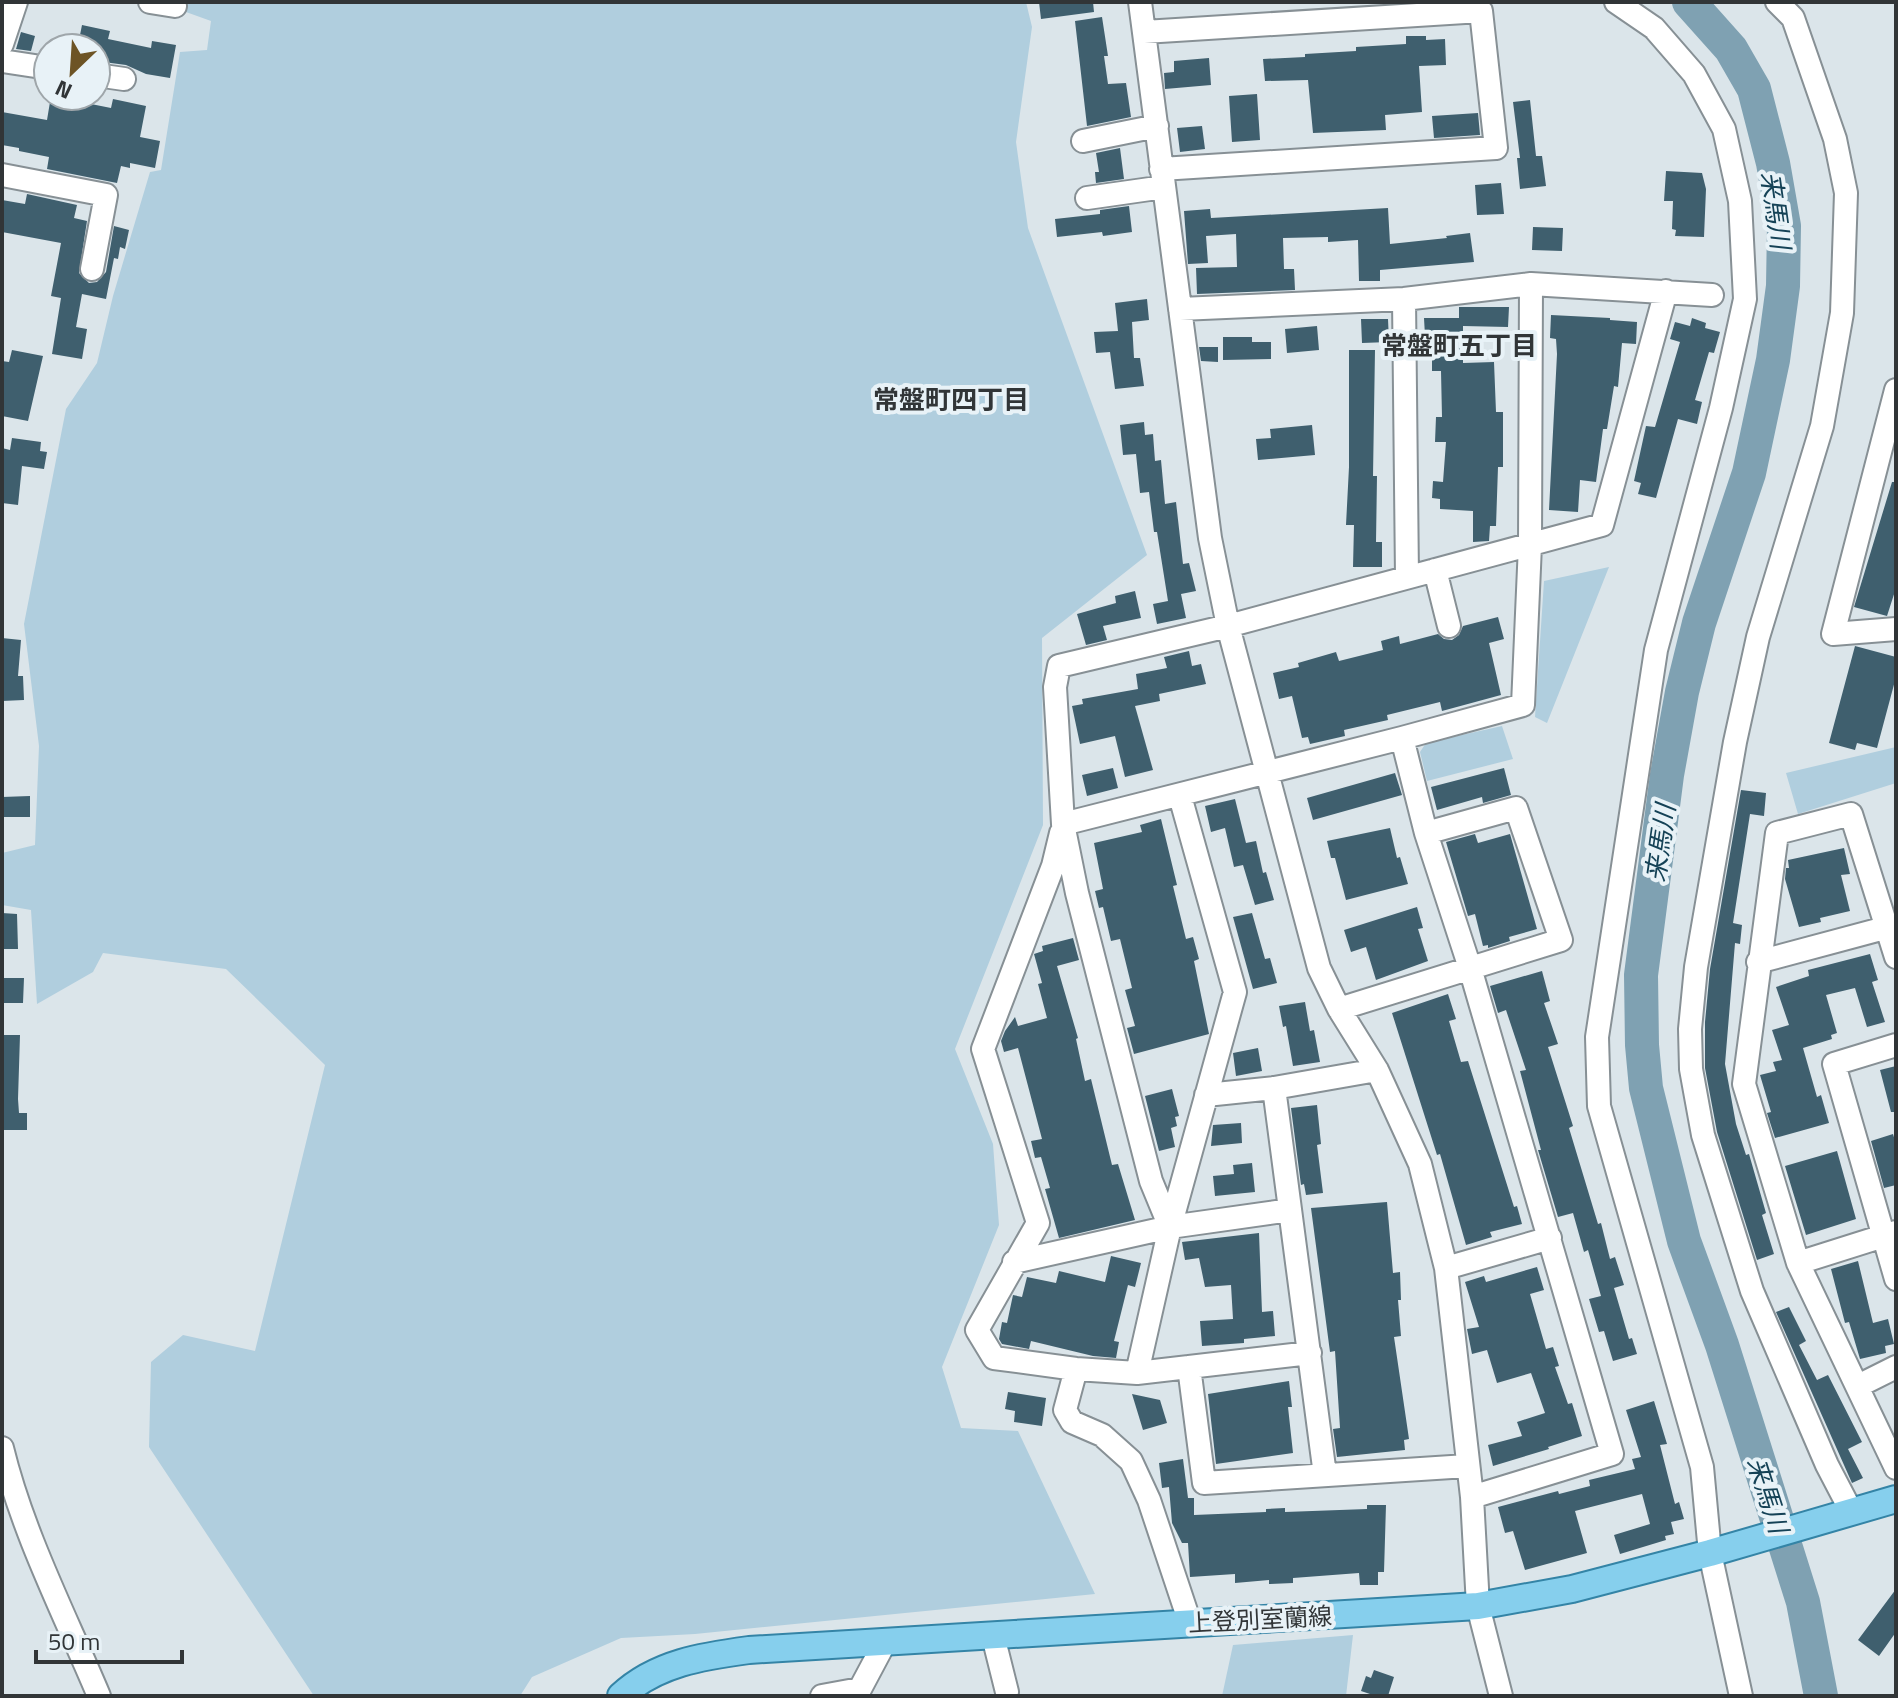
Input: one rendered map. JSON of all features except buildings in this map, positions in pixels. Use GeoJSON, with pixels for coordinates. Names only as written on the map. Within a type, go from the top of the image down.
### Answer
{"type":"FeatureCollection","features":[{"type":"Feature","properties":{"kind":"main road","name":"上登別室蘭線"},"geometry":{"type":"LineString","coordinates":[[621,1696],[646,1678],[675,1664],[749,1650],[1478,1606],[1572,1589],[1896,1499]]}},
{"type":"Feature","properties":{"kind":"street"},"geometry":{"type":"LineString","coordinates":[[150,2],[175,6]]}},
{"type":"Feature","properties":{"kind":"street"},"geometry":{"type":"LineString","coordinates":[[1140,2],[1210,538],[1228,626],[1319,968],[1339,1009],[1377,1070],[1420,1164],[1446,1268],[1472,1497],[1478,1606],[1495,1693]]}},
{"type":"Feature","properties":{"kind":"street"},"geometry":{"type":"LineString","coordinates":[[1616,2],[1654,28],[1694,74],[1724,129],[1740,201],[1745,299],[1721,408],[1656,650],[1597,1037],[1599,1106],[1702,1467],[1722,1549],[1741,1696]]}},
{"type":"Feature","properties":{"kind":"street"},"geometry":{"type":"LineString","coordinates":[[1777,2],[1793,18],[1835,139],[1846,193],[1842,313],[1822,426],[1758,637],[1735,742],[1696,967],[1690,1029],[1691,1069],[1703,1135],[1752,1291],[1827,1465],[1838,1515]]}},
{"type":"Feature","properties":{"kind":"street"},"geometry":{"type":"LineString","coordinates":[[2,44],[11,3]]}},
{"type":"Feature","properties":{"kind":"street"},"geometry":{"type":"LineString","coordinates":[[1087,198],[1163,178],[1496,148],[1481,11],[1144,32]]}},
{"type":"Feature","properties":{"kind":"street"},"geometry":{"type":"LineString","coordinates":[[2,61],[32,66]]}},
{"type":"Feature","properties":{"kind":"street"},"geometry":{"type":"LineString","coordinates":[[112,77],[124,79]]}},
{"type":"Feature","properties":{"kind":"street"},"geometry":{"type":"LineString","coordinates":[[1083,141],[1157,126]]}},
{"type":"Feature","properties":{"kind":"street"},"geometry":{"type":"LineString","coordinates":[[2,175],[106,195],[92,269]]}},
{"type":"Feature","properties":{"kind":"street"},"geometry":{"type":"LineString","coordinates":[[1180,309],[1404,299],[1531,284],[1712,295]]}},
{"type":"Feature","properties":{"kind":"street"},"geometry":{"type":"LineString","coordinates":[[1063,824],[1266,774],[1523,705],[1530,545],[1531,284]]}},
{"type":"Feature","properties":{"kind":"street"},"geometry":{"type":"LineString","coordinates":[[1170,1227],[1151,1181],[1077,893],[1063,824],[1055,687],[1059,666],[1228,626],[1602,525],[1666,291]]}},
{"type":"Feature","properties":{"kind":"street"},"geometry":{"type":"LineString","coordinates":[[1404,299],[1407,577]]}},
{"type":"Feature","properties":{"kind":"street"},"geometry":{"type":"LineString","coordinates":[[1896,390],[1833,634],[1896,629]]}},
{"type":"Feature","properties":{"kind":"street"},"geometry":{"type":"LineString","coordinates":[[1873,477],[1896,479]]}},
{"type":"Feature","properties":{"kind":"street"},"geometry":{"type":"LineString","coordinates":[[1435,570],[1449,626]]}},
{"type":"Feature","properties":{"kind":"street"},"geometry":{"type":"LineString","coordinates":[[1402,738],[1426,833],[1470,968],[1612,1454],[1472,1497]]}},
{"type":"Feature","properties":{"kind":"street"},"geometry":{"type":"LineString","coordinates":[[1137,1373],[1170,1227],[1235,992],[1180,796]]}},
{"type":"Feature","properties":{"kind":"street"},"geometry":{"type":"LineString","coordinates":[[1339,1009],[1561,940],[1516,808],[1426,833]]}},
{"type":"Feature","properties":{"kind":"street"},"geometry":{"type":"LineString","coordinates":[[1896,957],[1892,926],[1851,814],[1777,833],[1744,1084],[1798,1263],[1896,1468]]}},
{"type":"Feature","properties":{"kind":"street"},"geometry":{"type":"LineString","coordinates":[[1063,824],[1053,866],[983,1049],[1038,1223],[977,1330],[994,1358],[1076,1369],[1137,1373],[1310,1353]]}},
{"type":"Feature","properties":{"kind":"street"},"geometry":{"type":"LineString","coordinates":[[1758,962],[1892,926]]}},
{"type":"Feature","properties":{"kind":"street"},"geometry":{"type":"LineString","coordinates":[[1896,1045],[1834,1064],[1890,1234],[1896,1279]]}},
{"type":"Feature","properties":{"kind":"street"},"geometry":{"type":"LineString","coordinates":[[1206,1095],[1274,1088],[1377,1070]]}},
{"type":"Feature","properties":{"kind":"street"},"geometry":{"type":"LineString","coordinates":[[1274,1088],[1325,1475]]}},
{"type":"Feature","properties":{"kind":"street"},"geometry":{"type":"LineString","coordinates":[[1014,1262],[1170,1227],[1290,1210]]}},
{"type":"Feature","properties":{"kind":"street"},"geometry":{"type":"LineString","coordinates":[[1798,1263],[1890,1234]]}},
{"type":"Feature","properties":{"kind":"street"},"geometry":{"type":"LineString","coordinates":[[1446,1268],[1550,1238]]}},
{"type":"Feature","properties":{"kind":"street"},"geometry":{"type":"LineString","coordinates":[[1189,1367],[1204,1483],[1467,1466]]}},
{"type":"Feature","properties":{"kind":"street"},"geometry":{"type":"LineString","coordinates":[[1858,1386],[1896,1367]]}},
{"type":"Feature","properties":{"kind":"street"},"geometry":{"type":"LineString","coordinates":[[1076,1369],[1065,1410],[1072,1422],[1102,1435],[1131,1461],[1149,1500],[1190,1623]]}},
{"type":"Feature","properties":{"kind":"street"},"geometry":{"type":"LineString","coordinates":[[2,1448],[32,1537],[99,1696]]}},
{"type":"Feature","properties":{"kind":"street"},"geometry":{"type":"LineString","coordinates":[[993,1636],[1007,1692]]}},
{"type":"Feature","properties":{"kind":"street"},"geometry":{"type":"LineString","coordinates":[[822,1696],[860,1689],[885,1642]]}},
{"type":"Feature","properties":{"kind":"shaded area"},"geometry":{"type":"Polygon","coordinates":[[[188,2],[1026,2],[1032,27],[1016,142],[1028,228],[1147,555],[1042,638],[1043,825],[955,1049],[993,1144],[999,1225],[942,1367],[961,1428],[1018,1431],[1095,1594],[695,1634],[621,1638],[532,1677],[520,1696],[314,1696],[149,1447],[151,1362],[183,1335],[255,1351],[325,1065],[226,969],[103,953],[93,972],[37,1004],[31,910],[2,905],[2,853],[35,845],[39,746],[24,624],[66,409],[97,363],[113,296],[150,172],[161,170],[180,52],[207,50],[211,21],[186,12],[188,2]]]}},
{"type":"Feature","properties":{"kind":"shaded area"},"geometry":{"type":"Polygon","coordinates":[[[1609,567],[1547,723],[1535,717],[1544,581],[1609,567]]]}},
{"type":"Feature","properties":{"kind":"shaded area"},"geometry":{"type":"Polygon","coordinates":[[[1502,726],[1513,759],[1427,781],[1420,752],[1426,743],[1502,726]]]}},
{"type":"Feature","properties":{"kind":"shaded area"},"geometry":{"type":"Polygon","coordinates":[[[1896,747],[1896,783],[1798,814],[1786,773],[1896,747]]]}},
{"type":"Feature","properties":{"kind":"shaded area"},"geometry":{"type":"Polygon","coordinates":[[[1353,1635],[1346,1696],[1222,1696],[1233,1645],[1353,1635]]]}},
{"type":"Feature","properties":{"kind":"waterway","name":"来馬川"},"geometry":{"type":"LineString","coordinates":[[1689,2],[1731,49],[1754,89],[1773,163],[1784,226],[1783,286],[1773,360],[1749,473],[1699,623],[1682,692],[1667,775],[1641,975],[1642,1045],[1646,1088],[1684,1241],[1722,1345],[1803,1602],[1821,1696]]}},
{"type":"Feature","properties":{"kind":"district","name":"常盤町五丁目"},"geometry":{"type":"Point","coordinates":[1459,345]}},
{"type":"Feature","properties":{"kind":"district","name":"常盤町四丁目"},"geometry":{"type":"Point","coordinates":[951,399]}}]}
